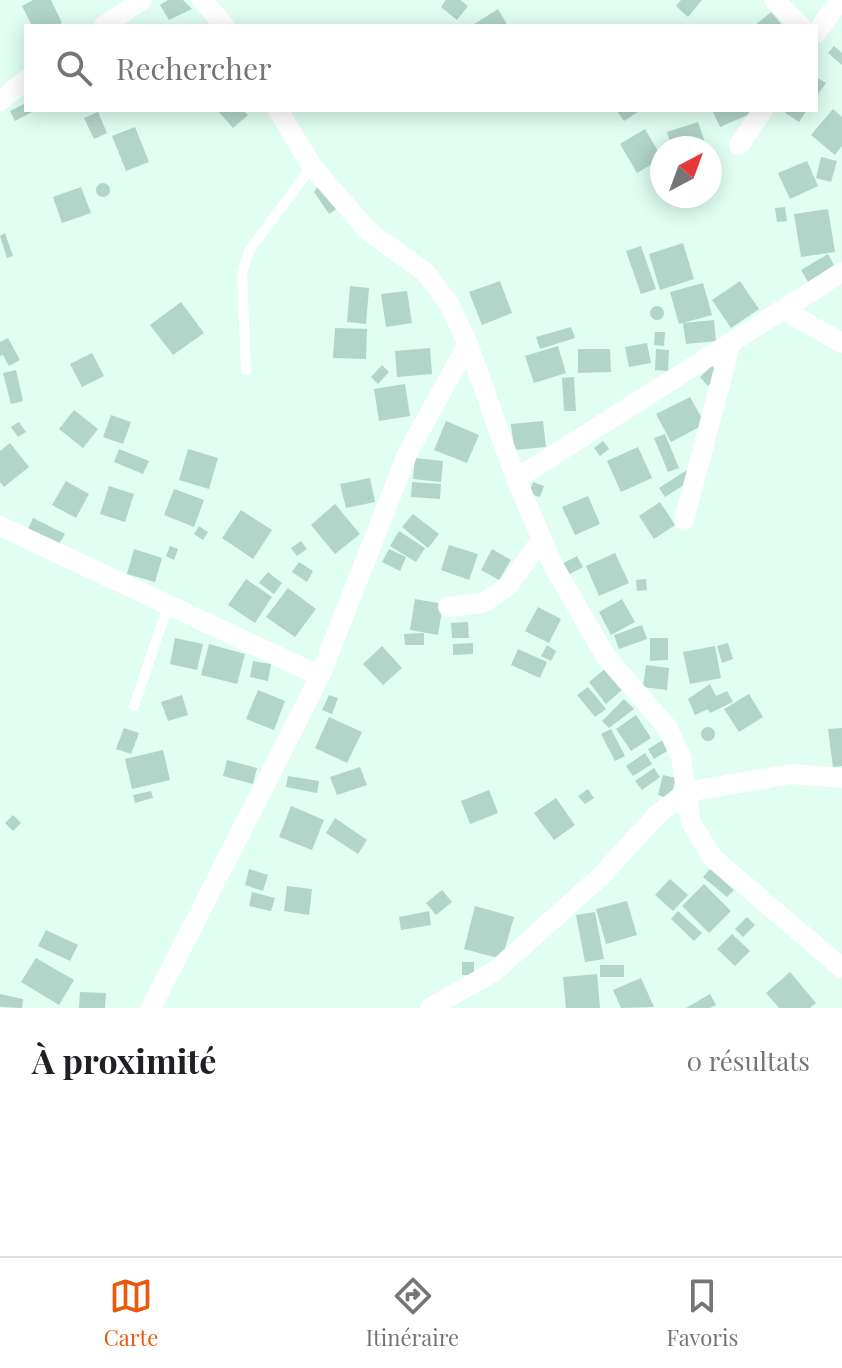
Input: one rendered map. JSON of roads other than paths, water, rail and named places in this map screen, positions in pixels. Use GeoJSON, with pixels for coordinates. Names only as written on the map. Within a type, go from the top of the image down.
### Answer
{"type":"FeatureCollection","features":[{"type":"Feature","properties":{"kind":"street"},"geometry":{"type":"LineString","coordinates":[[107,24],[142,0]]}},
{"type":"Feature","properties":{"kind":"street"},"geometry":{"type":"LineString","coordinates":[[202,0],[223,24]]}},
{"type":"Feature","properties":{"kind":"street"},"geometry":{"type":"LineString","coordinates":[[774,0],[799,24]]}},
{"type":"Feature","properties":{"kind":"street"},"geometry":{"type":"LineString","coordinates":[[818,30],[840,0]]}},
{"type":"Feature","properties":{"kind":"street"},"geometry":{"type":"LineString","coordinates":[[0,101],[24,82]]}},
{"type":"Feature","properties":{"kind":"street"},"geometry":{"type":"LineString","coordinates":[[279,112],[312,166],[368,231],[425,272],[449,304],[468,344],[516,479],[553,565],[606,657],[667,727],[681,757],[691,823],[713,858],[842,968]]}},
{"type":"Feature","properties":{"kind":"street"},"geometry":{"type":"LineString","coordinates":[[739,145],[762,112]]}},
{"type":"Feature","properties":{"kind":"street"},"geometry":{"type":"LineString","coordinates":[[516,479],[842,272]]}},
{"type":"Feature","properties":{"kind":"street"},"geometry":{"type":"LineString","coordinates":[[784,310],[842,343]]}},
{"type":"Feature","properties":{"kind":"street"},"geometry":{"type":"LineString","coordinates":[[684,520],[731,343]]}},
{"type":"Feature","properties":{"kind":"street"},"geometry":{"type":"LineString","coordinates":[[151,1008],[320,676],[408,452],[468,344]]}},
{"type":"Feature","properties":{"kind":"street"},"geometry":{"type":"LineString","coordinates":[[0,526],[320,676]]}},
{"type":"Feature","properties":{"kind":"street"},"geometry":{"type":"LineString","coordinates":[[448,607],[483,603],[508,586],[542,539]]}},
{"type":"Feature","properties":{"kind":"street"},"geometry":{"type":"LineString","coordinates":[[430,1008],[495,971],[600,877],[657,815],[686,792],[792,774],[842,778]]}},
{"type":"Feature","properties":{"kind":"lane"},"geometry":{"type":"LineString","coordinates":[[246,370],[242,273],[249,251],[312,166]]}},
{"type":"Feature","properties":{"kind":"lane"},"geometry":{"type":"LineString","coordinates":[[134,706],[168,605]]}}]}
